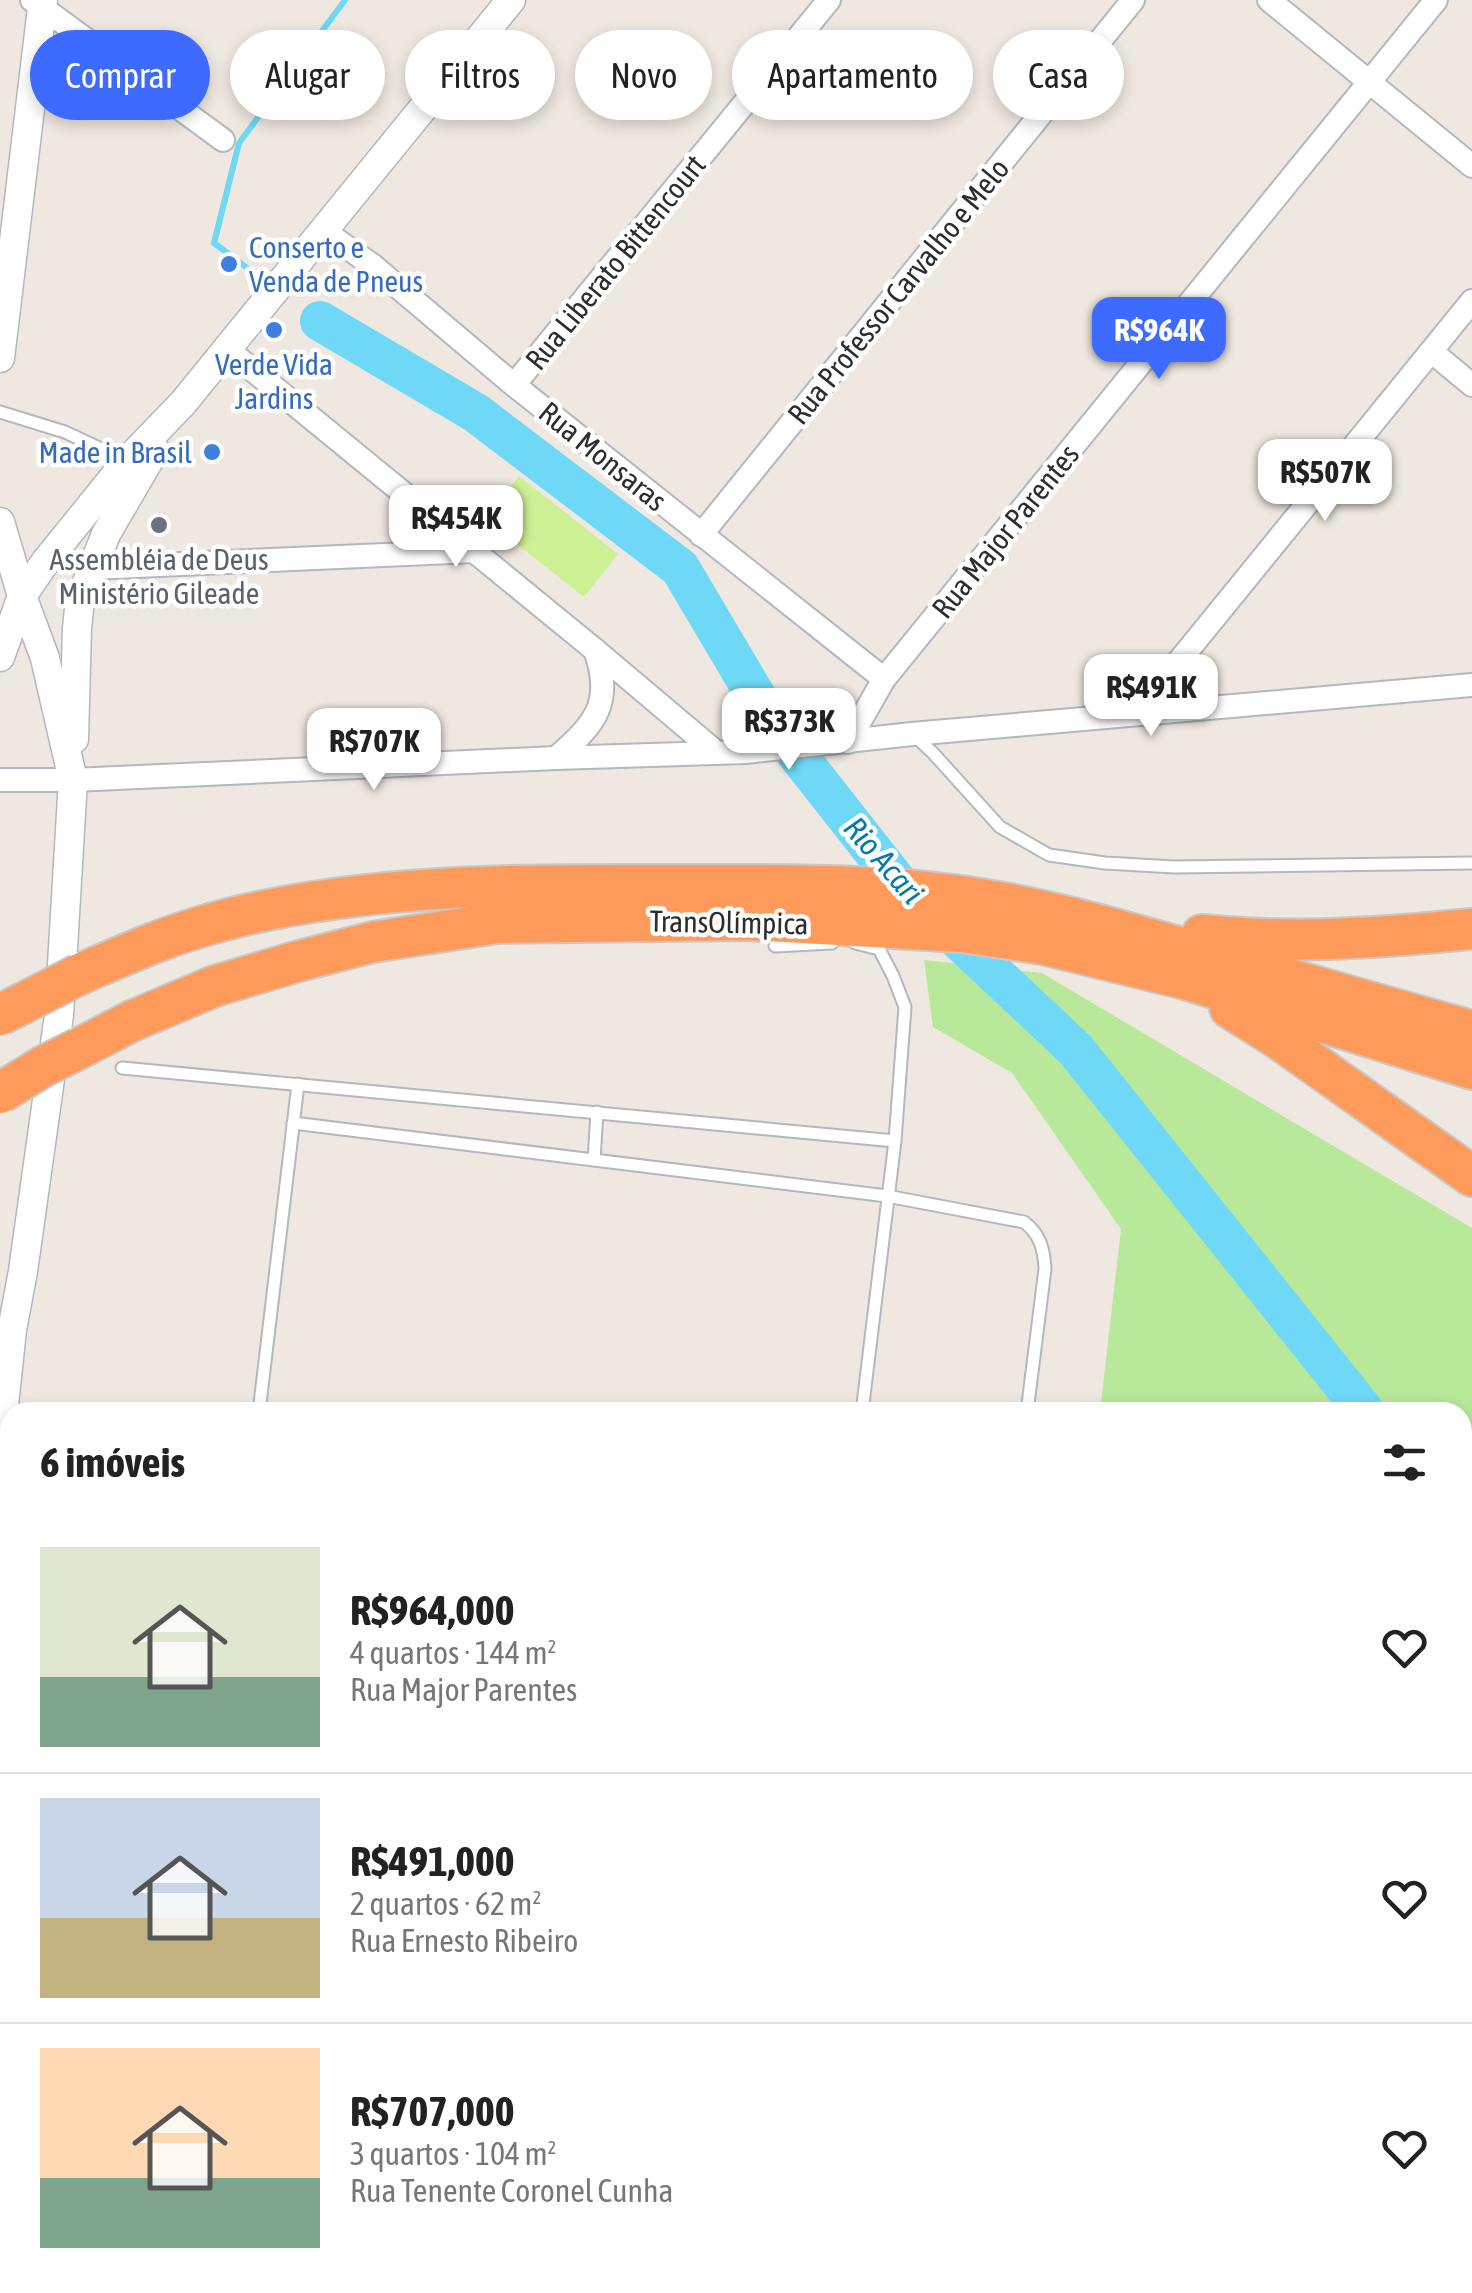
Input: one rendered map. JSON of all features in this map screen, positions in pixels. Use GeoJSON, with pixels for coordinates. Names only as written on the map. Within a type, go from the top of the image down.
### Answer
{"type":"FeatureCollection","features":[{"type":"Feature","properties":{"kind":"highway","name":"TransOlímpica"},"geometry":{"type":"LineString","coordinates":[[0,1014],[142,947],[202,926],[282,908],[366,896],[470,888],[822,885],[939,893],[1065,915],[1472,1031]]}},
{"type":"Feature","properties":{"kind":"highway"},"geometry":{"type":"LineString","coordinates":[[1065,915],[1257,941],[1358,940],[1472,929]]}},
{"type":"Feature","properties":{"kind":"highway","name":"TransOlímpica"},"geometry":{"type":"LineString","coordinates":[[0,1094],[132,1021],[215,986],[372,942],[497,923],[534,922],[747,920],[866,925],[962,932],[1042,944],[1185,979],[1472,1070]]}},
{"type":"Feature","properties":{"kind":"highway"},"geometry":{"type":"LineString","coordinates":[[1185,979],[1294,1049],[1472,1176]]}},
{"type":"Feature","properties":{"kind":"street"},"geometry":{"type":"LineString","coordinates":[[0,656],[22,596],[88,507],[183,403],[511,0]]}},
{"type":"Feature","properties":{"kind":"street","name":"Rua Liberato Bittencourt"},"geometry":{"type":"LineString","coordinates":[[514,385],[829,0]]}},
{"type":"Feature","properties":{"kind":"street","name":"Rua Professor Carvalho e Melo"},"geometry":{"type":"LineString","coordinates":[[701,535],[1133,0]]}},
{"type":"Feature","properties":{"kind":"street"},"geometry":{"type":"LineString","coordinates":[[1269,0],[1472,166]]}},
{"type":"Feature","properties":{"kind":"street","name":"Rua Major Parentes"},"geometry":{"type":"LineString","coordinates":[[837,742],[1436,0]]}},
{"type":"Feature","properties":{"kind":"street"},"geometry":{"type":"LineString","coordinates":[[39,3],[223,140]]}},
{"type":"Feature","properties":{"kind":"street"},"geometry":{"type":"LineString","coordinates":[[0,358],[39,3]]}},
{"type":"Feature","properties":{"kind":"street","name":"Rua Monsaras"},"geometry":{"type":"LineString","coordinates":[[324,231],[372,265],[514,385],[884,680]]}},
{"type":"Feature","properties":{"kind":"street"},"geometry":{"type":"LineString","coordinates":[[1136,714],[1472,300]]}},
{"type":"Feature","properties":{"kind":"street"},"geometry":{"type":"LineString","coordinates":[[227,350],[717,753]]}},
{"type":"Feature","properties":{"kind":"street"},"geometry":{"type":"LineString","coordinates":[[1432,352],[1472,386]]}},
{"type":"Feature","properties":{"kind":"street"},"geometry":{"type":"LineString","coordinates":[[2,1402],[6,1329],[23,1271],[59,1015],[80,600],[91,568],[125,500],[183,403]]}},
{"type":"Feature","properties":{"kind":"street"},"geometry":{"type":"LineString","coordinates":[[0,522],[45,658],[73,780]]}},
{"type":"Feature","properties":{"kind":"street"},"geometry":{"type":"LineString","coordinates":[[91,568],[474,551]]}},
{"type":"Feature","properties":{"kind":"street"},"geometry":{"type":"LineString","coordinates":[[556,758],[583,734],[598,711],[604,685],[595,650]]}},
{"type":"Feature","properties":{"kind":"street"},"geometry":{"type":"LineString","coordinates":[[0,780],[746,752],[1472,685]]}},
{"type":"Feature","properties":{"kind":"lane"},"geometry":{"type":"LineString","coordinates":[[0,412],[66,432],[128,461]]}},
{"type":"Feature","properties":{"kind":"lane"},"geometry":{"type":"LineString","coordinates":[[912,734],[1000,826],[1048,855],[1105,863],[1174,866],[1472,862]]}},
{"type":"Feature","properties":{"kind":"lane"},"geometry":{"type":"LineString","coordinates":[[775,946],[850,942],[879,949],[905,1007],[895,1141],[863,1402]]}},
{"type":"Feature","properties":{"kind":"lane"},"geometry":{"type":"LineString","coordinates":[[122,1068],[895,1141]]}},
{"type":"Feature","properties":{"kind":"lane"},"geometry":{"type":"LineString","coordinates":[[260,1402],[298,1084]]}},
{"type":"Feature","properties":{"kind":"lane"},"geometry":{"type":"LineString","coordinates":[[594,1160],[598,1112]]}},
{"type":"Feature","properties":{"kind":"lane"},"geometry":{"type":"LineString","coordinates":[[294,1123],[887,1196],[1024,1222],[1032,1228],[1044,1250],[1045,1269],[1028,1402]]}},
{"type":"Feature","properties":{"kind":"green space"},"geometry":{"type":"Polygon","coordinates":[[[519,476],[618,554],[584,597],[485,519],[519,476]]]}},
{"type":"Feature","properties":{"kind":"green space"},"geometry":{"type":"Polygon","coordinates":[[[924,960],[1042,973],[1472,1228],[1472,1402],[1101,1402],[1121,1229],[1012,1073],[933,1027],[924,960]]]}},
{"type":"Feature","properties":{"kind":"waterway"},"geometry":{"type":"LineString","coordinates":[[259,277],[214,243],[239,143],[345,0]]}},
{"type":"Feature","properties":{"kind":"waterway","name":"Rio Acari"},"geometry":{"type":"LineString","coordinates":[[320,321],[476,413],[680,568],[770,720],[899,884],[1075,1049],[1357,1402]]}},
{"type":"Feature","properties":{"kind":"place","name":"Conserto e Venda de Pneus"},"geometry":{"type":"Point","coordinates":[229,264]}},
{"type":"Feature","properties":{"kind":"place","name":"Verde Vida Jardins"},"geometry":{"type":"Point","coordinates":[274,330]}},
{"type":"Feature","properties":{"kind":"place","name":"Made in Brasil"},"geometry":{"type":"Point","coordinates":[212,452]}},
{"type":"Feature","properties":{"kind":"place","name":"Assembléia de Deus Ministério Gileade"},"geometry":{"type":"Point","coordinates":[159,525]}}]}
